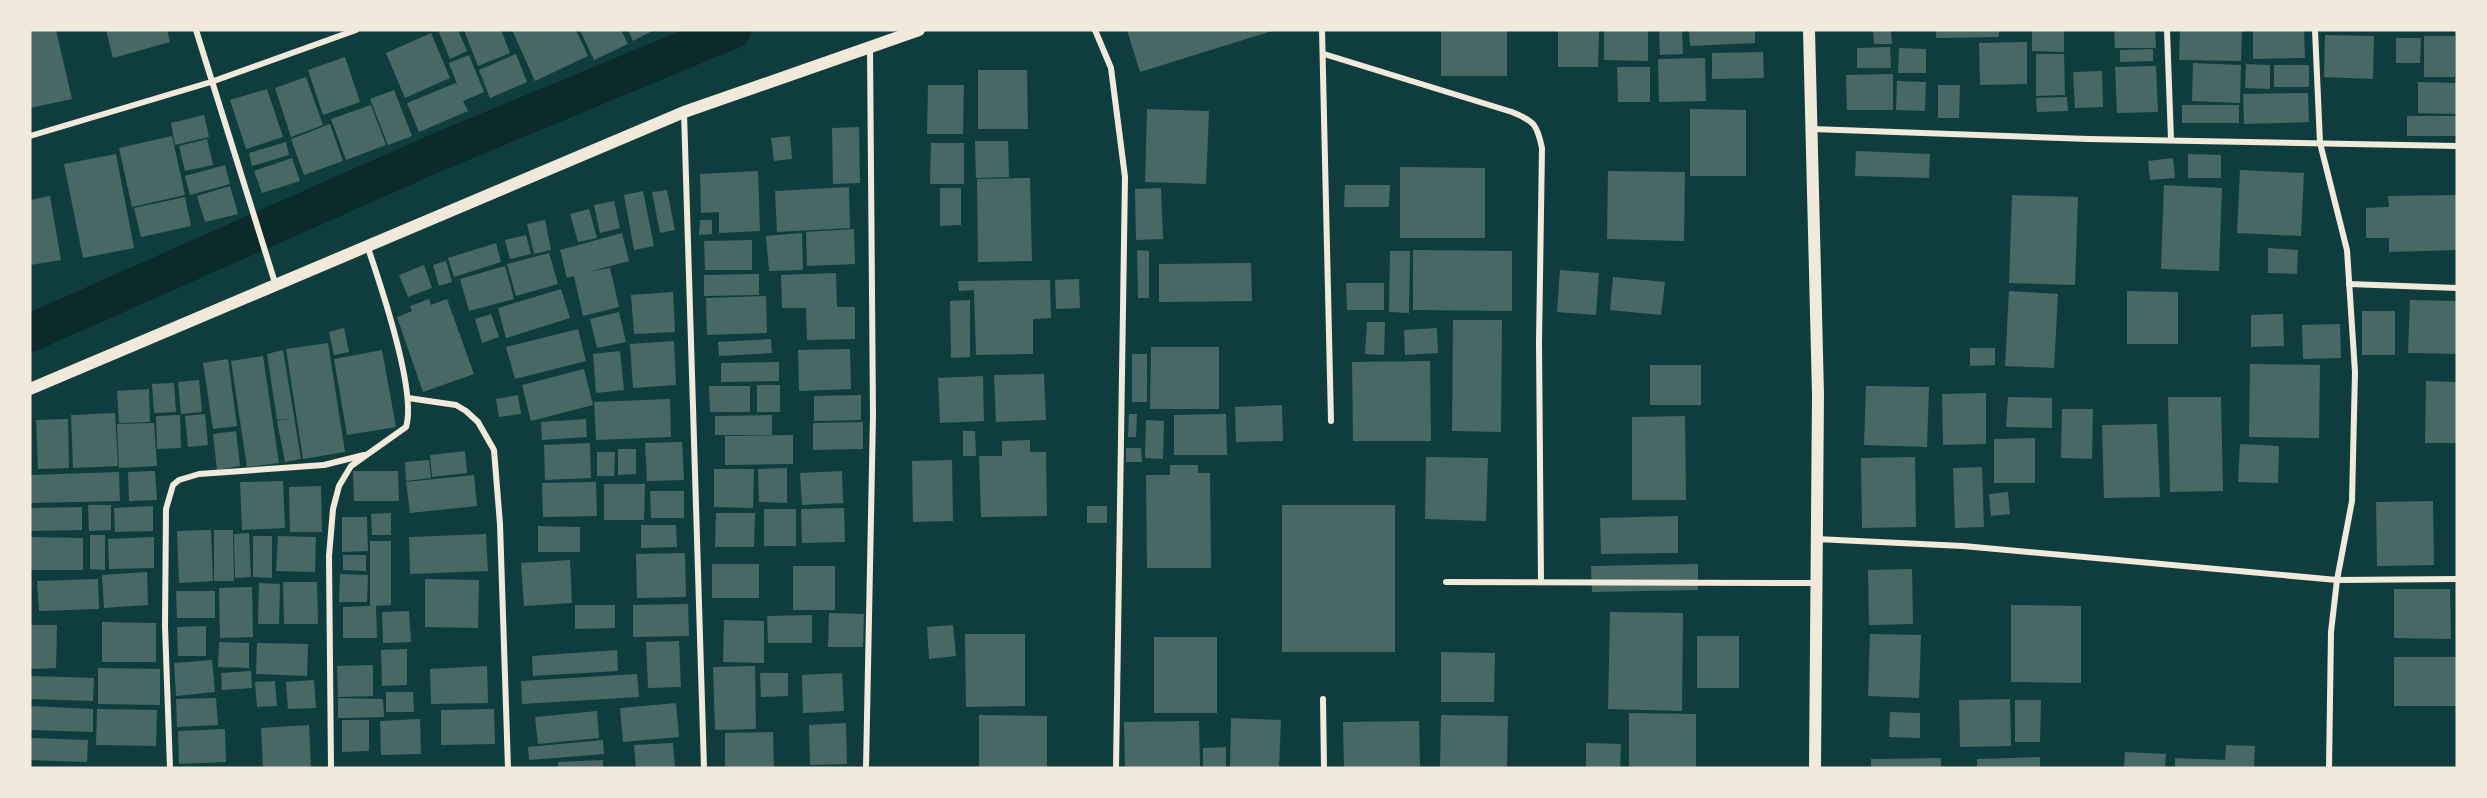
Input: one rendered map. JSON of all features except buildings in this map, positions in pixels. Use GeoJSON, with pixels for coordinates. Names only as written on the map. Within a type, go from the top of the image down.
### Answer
{"type":"FeatureCollection","features":[{"type":"Feature","properties":{"kind":"main road"},"geometry":{"type":"LineString","coordinates":[[30,388],[368,248],[684,112],[919,30]]}},
{"type":"Feature","properties":{"kind":"main road"},"geometry":{"type":"LineString","coordinates":[[1809,30],[1818,394],[1815,768]]}},
{"type":"Feature","properties":{"kind":"street"},"geometry":{"type":"LineString","coordinates":[[196,30],[276,286]]}},
{"type":"Feature","properties":{"kind":"street"},"geometry":{"type":"LineString","coordinates":[[30,136],[211,82],[356,30]]}},
{"type":"Feature","properties":{"kind":"street"},"geometry":{"type":"LineString","coordinates":[[1095,30],[1110,68],[1125,177],[1116,768]]}},
{"type":"Feature","properties":{"kind":"street"},"geometry":{"type":"LineString","coordinates":[[1322,30],[1331,422]]}},
{"type":"Feature","properties":{"kind":"street"},"geometry":{"type":"LineString","coordinates":[[2167,30],[2171,140]]}},
{"type":"Feature","properties":{"kind":"street"},"geometry":{"type":"LineString","coordinates":[[2315,30],[2320,142],[2348,250],[2355,372],[2352,501],[2337,580],[2331,632],[2329,768]]}},
{"type":"Feature","properties":{"kind":"street"},"geometry":{"type":"LineString","coordinates":[[866,768],[873,415],[870,48]]}},
{"type":"Feature","properties":{"kind":"street"},"geometry":{"type":"LineString","coordinates":[[1324,54],[1512,112],[1531,120],[1539,134],[1542,148],[1539,342],[1541,582]]}},
{"type":"Feature","properties":{"kind":"street"},"geometry":{"type":"LineString","coordinates":[[684,112],[704,768]]}},
{"type":"Feature","properties":{"kind":"street"},"geometry":{"type":"LineString","coordinates":[[1812,129],[2457,146]]}},
{"type":"Feature","properties":{"kind":"street"},"geometry":{"type":"LineString","coordinates":[[331,768],[330,529],[339,486],[351,466],[406,427],[408,398],[386,304],[368,248]]}},
{"type":"Feature","properties":{"kind":"street"},"geometry":{"type":"LineString","coordinates":[[2349,284],[2457,288]]}},
{"type":"Feature","properties":{"kind":"street"},"geometry":{"type":"LineString","coordinates":[[408,398],[456,405],[466,411],[478,422],[494,450],[500,524],[508,768]]}},
{"type":"Feature","properties":{"kind":"street"},"geometry":{"type":"LineString","coordinates":[[170,768],[165,626],[165,521],[169,492],[173,485],[179,480],[199,474],[324,465],[366,455]]}},
{"type":"Feature","properties":{"kind":"street"},"geometry":{"type":"LineString","coordinates":[[1816,539],[1963,546],[2337,580],[2457,579]]}},
{"type":"Feature","properties":{"kind":"street"},"geometry":{"type":"LineString","coordinates":[[1446,582],[1815,583]]}},
{"type":"Feature","properties":{"kind":"street"},"geometry":{"type":"LineString","coordinates":[[1323,699],[1324,768]]}},
{"type":"Feature","properties":{"kind":"waterway"},"geometry":{"type":"LineString","coordinates":[[30,333],[438,152],[732,30]]}}]}
